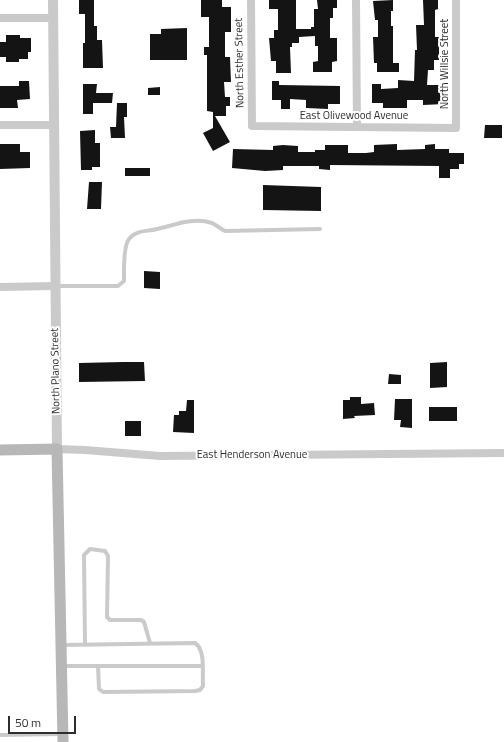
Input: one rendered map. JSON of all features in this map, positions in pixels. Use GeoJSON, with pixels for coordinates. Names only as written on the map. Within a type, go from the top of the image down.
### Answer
{"type":"FeatureCollection","features":[{"type":"Feature","properties":{"kind":"main road","name":"East Henderson Avenue"},"geometry":{"type":"LineString","coordinates":[[0,450],[57,449]]}},
{"type":"Feature","properties":{"kind":"main road","name":"North Plano Street"},"geometry":{"type":"LineString","coordinates":[[57,449],[63,738]]}},
{"type":"Feature","properties":{"kind":"street","name":"North Plano Street"},"geometry":{"type":"LineString","coordinates":[[53,0],[57,449]]}},
{"type":"Feature","properties":{"kind":"street","name":"North Esther Street"},"geometry":{"type":"LineString","coordinates":[[251,0],[252,126]]}},
{"type":"Feature","properties":{"kind":"street"},"geometry":{"type":"LineString","coordinates":[[356,0],[357,127]]}},
{"type":"Feature","properties":{"kind":"street","name":"North Willsie Street"},"geometry":{"type":"LineString","coordinates":[[456,0],[456,128]]}},
{"type":"Feature","properties":{"kind":"street"},"geometry":{"type":"LineString","coordinates":[[0,18],[53,18]]}},
{"type":"Feature","properties":{"kind":"street"},"geometry":{"type":"LineString","coordinates":[[0,126],[54,125]]}},
{"type":"Feature","properties":{"kind":"street","name":"East Olivewood Avenue"},"geometry":{"type":"LineString","coordinates":[[252,126],[456,128]]}},
{"type":"Feature","properties":{"kind":"street"},"geometry":{"type":"LineString","coordinates":[[0,287],[55,286]]}},
{"type":"Feature","properties":{"kind":"street","name":"East Henderson Avenue"},"geometry":{"type":"LineString","coordinates":[[57,449],[160,456],[504,453]]}},
{"type":"Feature","properties":{"kind":"lane"},"geometry":{"type":"LineString","coordinates":[[55,286],[121,285],[124,281],[126,243],[138,231],[158,229],[173,224],[188,222],[212,223],[225,231],[320,229]]}},
{"type":"Feature","properties":{"kind":"lane"},"geometry":{"type":"LineString","coordinates":[[85,644],[84,555],[90,549],[105,552],[108,556],[108,617],[110,620],[141,620],[144,622],[150,643]]}},
{"type":"Feature","properties":{"kind":"lane"},"geometry":{"type":"LineString","coordinates":[[61,645],[195,643],[199,646],[201,652],[203,686],[200,690],[195,692],[103,692],[99,689],[98,666]]}},
{"type":"Feature","properties":{"kind":"lane"},"geometry":{"type":"LineString","coordinates":[[61,666],[202,666]]}},
{"type":"Feature","properties":{"kind":"lane"},"geometry":{"type":"LineString","coordinates":[[0,735],[63,738]]}},
{"type":"Feature","properties":{"kind":"building"},"geometry":{"type":"Polygon","coordinates":[[[79,0],[94,0],[94,26],[97,26],[97,40],[102,40],[103,68],[83,68],[85,14],[79,14],[79,0]]]}},
{"type":"Feature","properties":{"kind":"building"},"geometry":{"type":"Polygon","coordinates":[[[201,0],[222,0],[222,7],[231,7],[231,32],[225,32],[225,57],[230,57],[231,82],[224,82],[225,97],[230,97],[230,106],[226,106],[226,116],[215,116],[230,142],[213,151],[203,133],[213,128],[213,112],[207,111],[207,55],[204,55],[204,47],[209,47],[209,17],[201,17],[201,0]]]}},
{"type":"Feature","properties":{"kind":"building"},"geometry":{"type":"Polygon","coordinates":[[[269,0],[296,0],[296,29],[311,29],[311,27],[314,27],[314,9],[318,9],[317,0],[337,0],[337,8],[333,8],[333,18],[330,18],[330,38],[337,38],[337,61],[332,62],[332,72],[313,72],[313,62],[318,61],[318,46],[315,46],[315,36],[299,37],[299,43],[292,43],[292,47],[290,47],[291,73],[276,73],[276,61],[271,61],[269,38],[274,38],[274,30],[278,30],[278,9],[269,9],[269,0]]]}},
{"type":"Feature","properties":{"kind":"building"},"geometry":{"type":"Polygon","coordinates":[[[393,0],[391,26],[393,26],[393,63],[399,63],[399,72],[377,72],[377,63],[374,63],[373,37],[378,37],[378,20],[375,20],[373,1],[393,0]]]}},
{"type":"Feature","properties":{"kind":"building"},"geometry":{"type":"Polygon","coordinates":[[[423,0],[438,0],[438,9],[435,10],[435,37],[439,37],[439,60],[434,60],[434,70],[428,70],[427,85],[443,85],[444,104],[423,105],[423,100],[407,100],[407,108],[383,108],[383,103],[372,103],[372,84],[381,84],[381,89],[398,88],[398,80],[414,81],[415,50],[417,50],[416,25],[424,25],[423,0]]]}},
{"type":"Feature","properties":{"kind":"building"},"geometry":{"type":"Polygon","coordinates":[[[187,28],[187,60],[150,60],[150,34],[161,34],[161,29],[187,28]]]}},
{"type":"Feature","properties":{"kind":"building"},"geometry":{"type":"Polygon","coordinates":[[[6,35],[20,35],[20,38],[31,38],[31,52],[28,52],[28,59],[19,59],[19,62],[6,62],[6,57],[0,57],[0,42],[6,42],[6,35]]]}},
{"type":"Feature","properties":{"kind":"building"},"geometry":{"type":"Polygon","coordinates":[[[19,81],[29,81],[30,99],[17,100],[18,108],[0,108],[0,86],[19,86],[19,81]]]}},
{"type":"Feature","properties":{"kind":"building"},"geometry":{"type":"Polygon","coordinates":[[[272,81],[279,81],[279,85],[340,86],[340,104],[328,104],[328,109],[306,108],[306,100],[290,99],[290,109],[281,109],[281,100],[272,100],[272,81]]]}},
{"type":"Feature","properties":{"kind":"building"},"geometry":{"type":"Polygon","coordinates":[[[83,84],[97,84],[96,93],[113,93],[112,103],[93,103],[93,114],[83,114],[83,84]]]}},
{"type":"Feature","properties":{"kind":"building"},"geometry":{"type":"Polygon","coordinates":[[[160,87],[160,95],[148,95],[148,88],[160,87]]]}},
{"type":"Feature","properties":{"kind":"building"},"geometry":{"type":"Polygon","coordinates":[[[117,103],[127,103],[127,117],[124,117],[125,138],[111,138],[110,127],[116,127],[117,103]]]}},
{"type":"Feature","properties":{"kind":"building"},"geometry":{"type":"Polygon","coordinates":[[[485,125],[502,125],[502,138],[484,138],[485,125]]]}},
{"type":"Feature","properties":{"kind":"building"},"geometry":{"type":"Polygon","coordinates":[[[95,130],[95,143],[100,143],[100,167],[92,167],[92,170],[81,170],[80,131],[95,130]]]}},
{"type":"Feature","properties":{"kind":"building"},"geometry":{"type":"Polygon","coordinates":[[[0,144],[20,144],[20,152],[30,152],[30,168],[0,169],[0,144]]]}},
{"type":"Feature","properties":{"kind":"building"},"geometry":{"type":"Polygon","coordinates":[[[397,144],[397,150],[425,149],[425,145],[435,144],[435,149],[449,149],[449,153],[464,153],[464,164],[459,164],[459,169],[450,169],[450,178],[439,178],[439,166],[330,165],[330,170],[319,169],[319,166],[283,166],[283,170],[265,171],[232,168],[233,149],[273,150],[273,146],[283,145],[298,146],[298,152],[315,152],[315,150],[325,150],[325,145],[348,145],[348,153],[366,153],[374,152],[374,145],[397,144]]]}},
{"type":"Feature","properties":{"kind":"building"},"geometry":{"type":"Polygon","coordinates":[[[125,168],[150,168],[150,176],[125,176],[125,168]]]}},
{"type":"Feature","properties":{"kind":"building"},"geometry":{"type":"Polygon","coordinates":[[[89,182],[102,182],[101,209],[87,209],[89,182]]]}},
{"type":"Feature","properties":{"kind":"building"},"geometry":{"type":"Polygon","coordinates":[[[263,185],[321,187],[321,211],[263,210],[263,185]]]}},
{"type":"Feature","properties":{"kind":"building"},"geometry":{"type":"Polygon","coordinates":[[[144,271],[160,272],[160,289],[144,288],[144,271]]]}},
{"type":"Feature","properties":{"kind":"building"},"geometry":{"type":"Polygon","coordinates":[[[144,362],[145,381],[79,382],[79,363],[144,362]]]}},
{"type":"Feature","properties":{"kind":"building"},"geometry":{"type":"Polygon","coordinates":[[[447,362],[447,387],[430,388],[430,363],[447,362]]]}},
{"type":"Feature","properties":{"kind":"building"},"geometry":{"type":"Polygon","coordinates":[[[389,374],[401,375],[401,384],[388,384],[389,374]]]}},
{"type":"Feature","properties":{"kind":"building"},"geometry":{"type":"Polygon","coordinates":[[[350,397],[361,397],[361,404],[374,403],[375,415],[354,416],[355,418],[343,419],[343,400],[350,400],[350,397]]]}},
{"type":"Feature","properties":{"kind":"building"},"geometry":{"type":"Polygon","coordinates":[[[395,399],[412,399],[412,428],[400,427],[401,420],[394,420],[395,399]]]}},
{"type":"Feature","properties":{"kind":"building"},"geometry":{"type":"Polygon","coordinates":[[[187,400],[194,400],[194,433],[173,432],[174,415],[179,415],[179,411],[186,411],[187,400]]]}},
{"type":"Feature","properties":{"kind":"building"},"geometry":{"type":"Polygon","coordinates":[[[429,407],[457,407],[457,421],[429,421],[429,407]]]}},
{"type":"Feature","properties":{"kind":"building"},"geometry":{"type":"Polygon","coordinates":[[[125,421],[141,421],[141,436],[125,436],[125,421]]]}}]}
